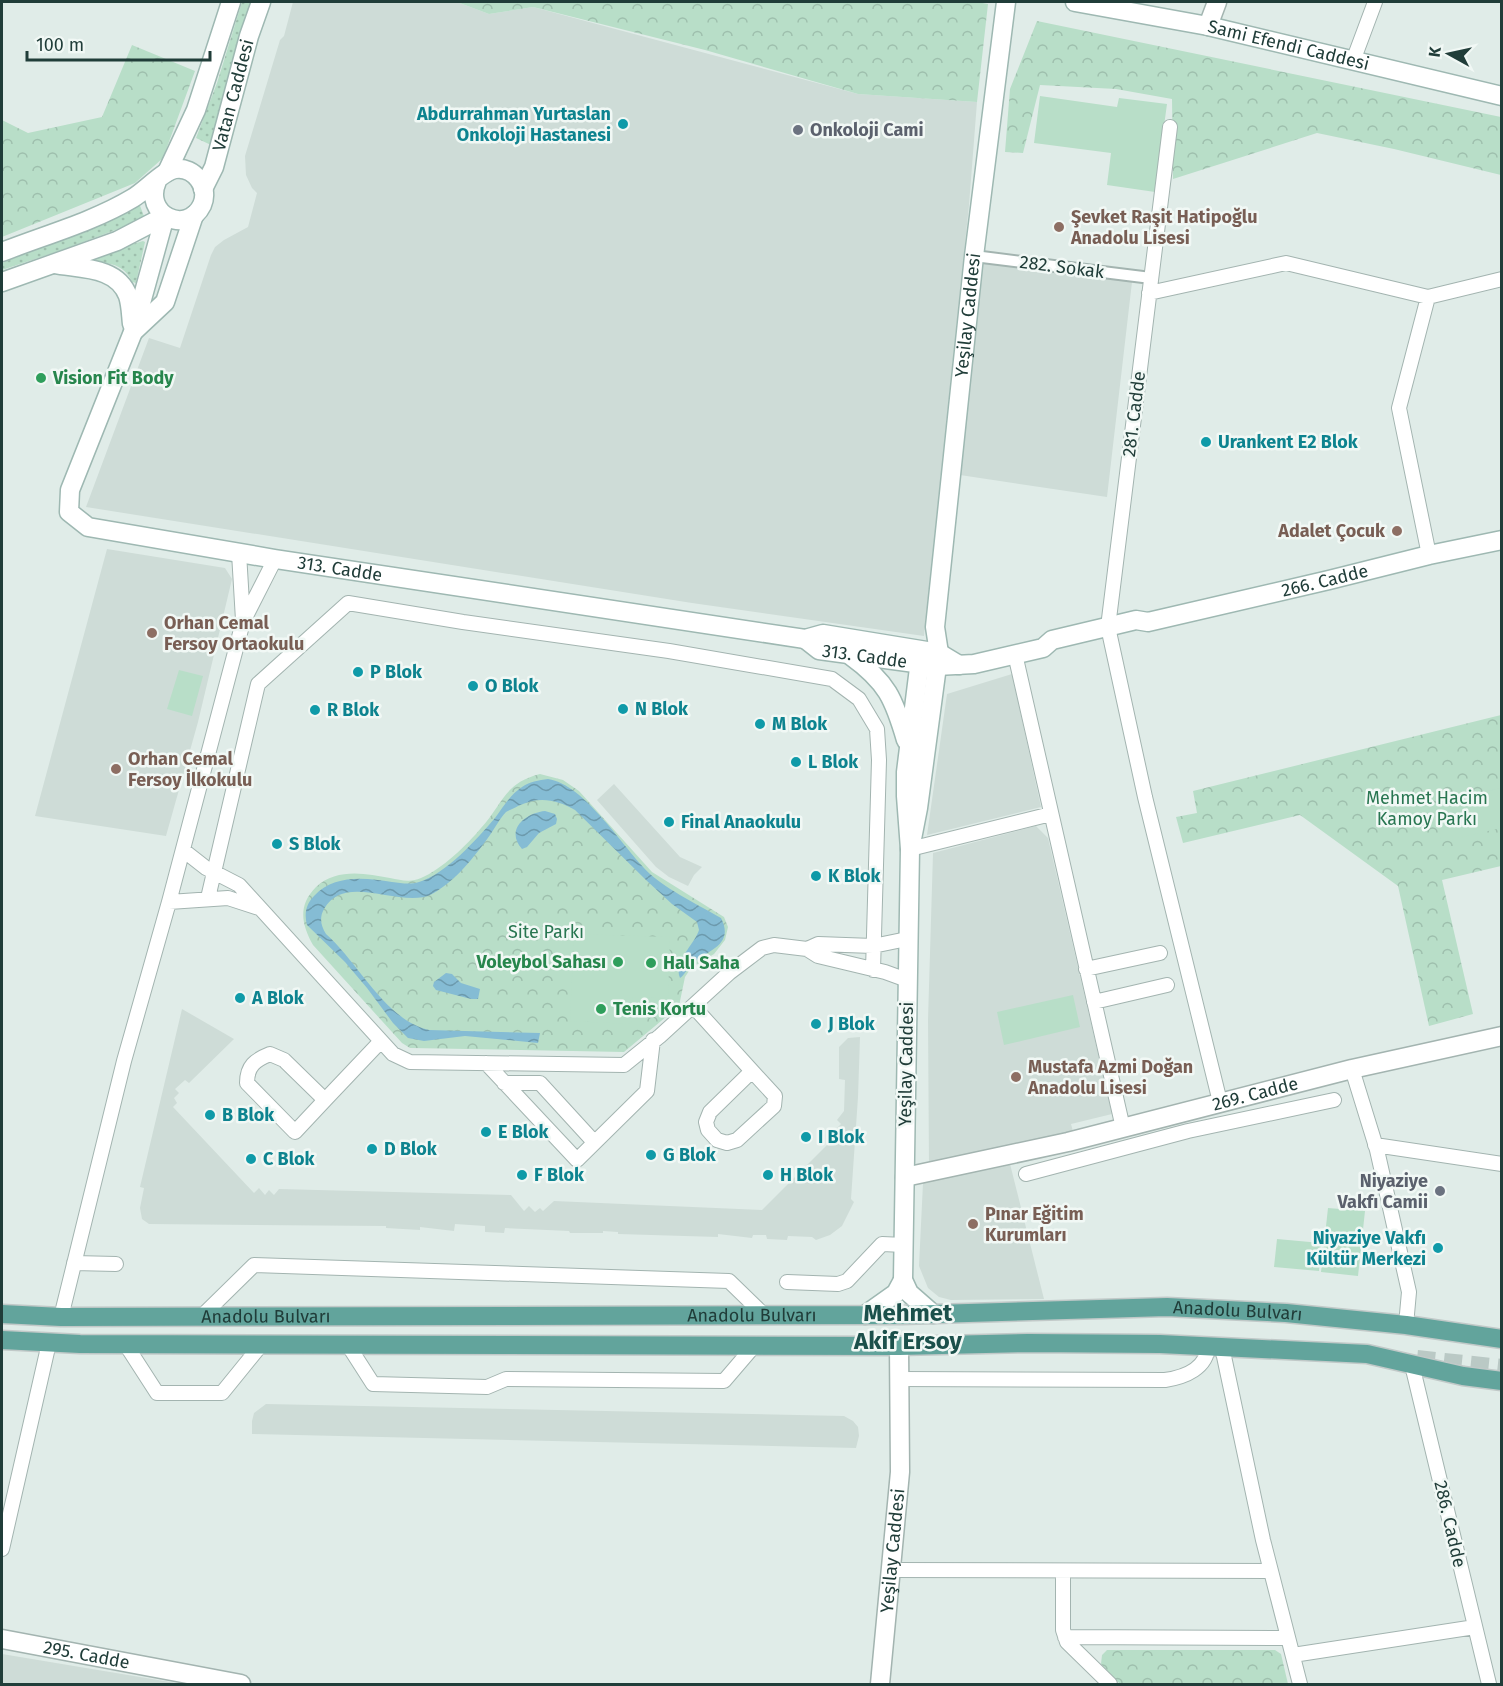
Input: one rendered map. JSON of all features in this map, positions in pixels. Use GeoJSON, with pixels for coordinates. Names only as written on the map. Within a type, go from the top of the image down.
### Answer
{"type":"FeatureCollection","features":[{"type":"Feature","properties":{"kind":"main road","name":"Vatan Caddesi"},"geometry":{"type":"LineString","coordinates":[[165,216],[158,210],[153,192],[196,110],[231,2]]}},
{"type":"Feature","properties":{"kind":"main road","name":"Vatan Caddesi"},"geometry":{"type":"LineString","coordinates":[[194,215],[203,202],[203,189],[214,166],[249,36],[261,2]]}},
{"type":"Feature","properties":{"kind":"main road","name":"Yeşilay Caddesi"},"geometry":{"type":"LineString","coordinates":[[903,1280],[910,849],[906,796],[908,749],[935,627],[974,256],[1006,2]]}},
{"type":"Feature","properties":{"kind":"main road","name":"Sami Efendi Caddesi"},"geometry":{"type":"LineString","coordinates":[[1075,2],[1208,26],[1502,96]]}},
{"type":"Feature","properties":{"kind":"main road"},"geometry":{"type":"LineString","coordinates":[[1208,26],[1217,2]]}},
{"type":"Feature","properties":{"kind":"main road"},"geometry":{"type":"LineString","coordinates":[[162,176],[182,169],[196,176],[203,189]]}},
{"type":"Feature","properties":{"kind":"main road","name":"Vatan Caddesi"},"geometry":{"type":"LineString","coordinates":[[2,252],[109,210],[134,198],[162,176]]}},
{"type":"Feature","properties":{"kind":"main road"},"geometry":{"type":"LineString","coordinates":[[2,282],[117,240],[165,216],[179,220],[194,215]]}},
{"type":"Feature","properties":{"kind":"main road","name":"313. Cadde"},"geometry":{"type":"LineString","coordinates":[[134,332],[165,302],[194,215]]}},
{"type":"Feature","properties":{"kind":"main road","name":"313. Cadde"},"geometry":{"type":"LineString","coordinates":[[165,216],[134,332],[70,490],[69,512],[88,527],[275,559],[805,639],[822,634],[929,658]]}},
{"type":"Feature","properties":{"kind":"main road"},"geometry":{"type":"LineString","coordinates":[[50,264],[97,270],[115,279],[128,296],[134,332]]}},
{"type":"Feature","properties":{"kind":"main road","name":"266. Cadde"},"geometry":{"type":"LineString","coordinates":[[929,658],[958,665],[974,664],[1043,648],[1055,652],[1109,633],[1136,620],[1148,622],[1429,555],[1502,540]]}},
{"type":"Feature","properties":{"kind":"main road","name":"313. Cadde"},"geometry":{"type":"LineString","coordinates":[[805,639],[819,650],[849,655],[929,658]]}},
{"type":"Feature","properties":{"kind":"main road"},"geometry":{"type":"LineString","coordinates":[[849,655],[868,668],[884,686],[895,705],[908,749]]}},
{"type":"Feature","properties":{"kind":"main road","name":"Yeşilay Caddesi"},"geometry":{"type":"LineString","coordinates":[[910,849],[918,807],[929,658]]}},
{"type":"Feature","properties":{"kind":"main road","name":"269. Cadde"},"geometry":{"type":"LineString","coordinates":[[905,1177],[1068,1142],[1352,1069],[1502,1036]]}},
{"type":"Feature","properties":{"kind":"main road"},"geometry":{"type":"LineString","coordinates":[[903,1280],[909,1293],[933,1314]]}},
{"type":"Feature","properties":{"kind":"main road"},"geometry":{"type":"LineString","coordinates":[[865,1316],[896,1293],[903,1280]]}},
{"type":"Feature","properties":{"kind":"main road","name":"Anadolu Bulvarı"},"geometry":{"type":"LineString","coordinates":[[2,1314],[61,1317],[865,1316],[1167,1306],[1286,1313],[1502,1339]]}},
{"type":"Feature","properties":{"kind":"main road","name":"Anadolu Bulvarı"},"geometry":{"type":"LineString","coordinates":[[2,1340],[126,1345],[899,1346],[1028,1343],[1215,1347],[1367,1354],[1463,1377],[1502,1381]]}},
{"type":"Feature","properties":{"kind":"main road","name":"Yeşilay Caddesi"},"geometry":{"type":"LineString","coordinates":[[880,1684],[900,1472],[899,1346]]}},
{"type":"Feature","properties":{"kind":"main road","name":"295. Cadde"},"geometry":{"type":"LineString","coordinates":[[2,1640],[232,1684]]}},
{"type":"Feature","properties":{"kind":"street"},"geometry":{"type":"LineString","coordinates":[[1353,61],[1375,2]]}},
{"type":"Feature","properties":{"kind":"street","name":"281. Cadde"},"geometry":{"type":"LineString","coordinates":[[1170,127],[1122,505],[1109,633],[1145,797],[1220,1102]]}},
{"type":"Feature","properties":{"kind":"street","name":"282. Sokak"},"geometry":{"type":"LineString","coordinates":[[974,256],[1151,278]]}},
{"type":"Feature","properties":{"kind":"street"},"geometry":{"type":"LineString","coordinates":[[1149,293],[1286,263],[1428,297],[1502,279]]}},
{"type":"Feature","properties":{"kind":"street"},"geometry":{"type":"LineString","coordinates":[[1428,297],[1399,408],[1429,555]]}},
{"type":"Feature","properties":{"kind":"street"},"geometry":{"type":"LineString","coordinates":[[239,553],[243,622]]}},
{"type":"Feature","properties":{"kind":"street"},"geometry":{"type":"LineString","coordinates":[[61,1317],[124,1061],[169,902],[243,622],[275,559]]}},
{"type":"Feature","properties":{"kind":"street"},"geometry":{"type":"LineString","coordinates":[[208,898],[258,684],[348,603],[669,651],[832,679],[859,699],[877,729],[879,760],[873,970]]}},
{"type":"Feature","properties":{"kind":"street"},"geometry":{"type":"LineString","coordinates":[[1015,654],[1123,1128]]}},
{"type":"Feature","properties":{"kind":"street"},"geometry":{"type":"LineString","coordinates":[[910,849],[1051,814]]}},
{"type":"Feature","properties":{"kind":"street"},"geometry":{"type":"LineString","coordinates":[[183,850],[206,868],[239,885],[393,1054],[410,1062],[624,1065],[729,973],[762,948],[774,945],[807,949],[818,956],[907,980]]}},
{"type":"Feature","properties":{"kind":"street"},"geometry":{"type":"LineString","coordinates":[[169,902],[228,898],[261,908]]}},
{"type":"Feature","properties":{"kind":"street"},"geometry":{"type":"LineString","coordinates":[[807,949],[818,944],[873,946],[907,939]]}},
{"type":"Feature","properties":{"kind":"street"},"geometry":{"type":"LineString","coordinates":[[1086,969],[1160,952]]}},
{"type":"Feature","properties":{"kind":"street"},"geometry":{"type":"LineString","coordinates":[[1094,1002],[1167,985]]}},
{"type":"Feature","properties":{"kind":"street"},"geometry":{"type":"LineString","coordinates":[[693,1006],[775,1096],[774,1106],[737,1140],[727,1143],[717,1140],[708,1130],[706,1122],[710,1112],[752,1071]]}},
{"type":"Feature","properties":{"kind":"street"},"geometry":{"type":"LineString","coordinates":[[486,1063],[577,1160],[647,1091],[653,1040]]}},
{"type":"Feature","properties":{"kind":"street"},"geometry":{"type":"LineString","coordinates":[[325,1100],[284,1060],[270,1054],[257,1059],[247,1071],[247,1083],[295,1132],[381,1041]]}},
{"type":"Feature","properties":{"kind":"street"},"geometry":{"type":"LineString","coordinates":[[1352,1069],[1376,1144],[1408,1292],[1406,1326]]}},
{"type":"Feature","properties":{"kind":"street"},"geometry":{"type":"LineString","coordinates":[[504,1083],[540,1083],[594,1142]]}},
{"type":"Feature","properties":{"kind":"street"},"geometry":{"type":"LineString","coordinates":[[1026,1174],[1188,1131],[1334,1100]]}},
{"type":"Feature","properties":{"kind":"street"},"geometry":{"type":"LineString","coordinates":[[1183,1112],[1188,1131]]}},
{"type":"Feature","properties":{"kind":"street"},"geometry":{"type":"LineString","coordinates":[[1376,1144],[1502,1164]]}},
{"type":"Feature","properties":{"kind":"street"},"geometry":{"type":"LineString","coordinates":[[787,1282],[838,1284],[846,1281],[882,1244],[904,1245]]}},
{"type":"Feature","properties":{"kind":"street"},"geometry":{"type":"LineString","coordinates":[[74,1263],[116,1264]]}},
{"type":"Feature","properties":{"kind":"street"},"geometry":{"type":"LineString","coordinates":[[201,1317],[254,1265],[729,1281],[765,1316]]}},
{"type":"Feature","properties":{"kind":"street"},"geometry":{"type":"LineString","coordinates":[[2,1549],[49,1343]]}},
{"type":"Feature","properties":{"kind":"street"},"geometry":{"type":"LineString","coordinates":[[126,1345],[157,1393],[222,1393],[261,1345]]}},
{"type":"Feature","properties":{"kind":"street"},"geometry":{"type":"LineString","coordinates":[[348,1345],[373,1384],[487,1387],[507,1379],[724,1381],[754,1346]]}},
{"type":"Feature","properties":{"kind":"street"},"geometry":{"type":"LineString","coordinates":[[899,1379],[1165,1380],[1181,1376],[1198,1367],[1215,1347]]}},
{"type":"Feature","properties":{"kind":"street"},"geometry":{"type":"LineString","coordinates":[[1215,1347],[1300,1684]]}},
{"type":"Feature","properties":{"kind":"street","name":"286. Cadde"},"geometry":{"type":"LineString","coordinates":[[1412,1365],[1488,1684]]}},
{"type":"Feature","properties":{"kind":"street"},"geometry":{"type":"LineString","coordinates":[[890,1570],[1271,1571]]}},
{"type":"Feature","properties":{"kind":"street"},"geometry":{"type":"LineString","coordinates":[[1063,1571],[1063,1630],[1067,1642],[1110,1684]]}},
{"type":"Feature","properties":{"kind":"street"},"geometry":{"type":"LineString","coordinates":[[1293,1655],[1475,1627]]}},
{"type":"Feature","properties":{"kind":"street"},"geometry":{"type":"LineString","coordinates":[[1065,1637],[1288,1638]]}},
{"type":"Feature","properties":{"kind":"shaded area"},"geometry":{"type":"Polygon","coordinates":[[[293,2],[457,2],[489,14],[533,7],[858,94],[977,102],[969,205],[924,636],[692,603],[86,507],[149,338],[180,348],[215,247],[248,227],[257,193],[246,175],[245,156],[293,2]]]}},
{"type":"Feature","properties":{"kind":"shaded area"},"geometry":{"type":"Polygon","coordinates":[[[980,261],[1132,282],[1107,497],[960,475],[980,261]]]}},
{"type":"Feature","properties":{"kind":"shaded area"},"geometry":{"type":"Polygon","coordinates":[[[107,549],[225,568],[232,579],[198,722],[166,836],[35,816],[107,549]]]}},
{"type":"Feature","properties":{"kind":"shaded area"},"geometry":{"type":"Polygon","coordinates":[[[1012,674],[1041,807],[927,835],[947,694],[1012,674]]]}},
{"type":"Feature","properties":{"kind":"shaded area"},"geometry":{"type":"Polygon","coordinates":[[[614,784],[680,857],[702,867],[688,886],[669,877],[656,867],[597,800],[614,784]]]}},
{"type":"Feature","properties":{"kind":"shaded area"},"geometry":{"type":"Polygon","coordinates":[[[1036,826],[1048,838],[1112,1114],[1071,1124],[1074,1135],[929,1167],[928,1020],[933,853],[1036,826]]]}},
{"type":"Feature","properties":{"kind":"shaded area"},"geometry":{"type":"Polygon","coordinates":[[[182,1009],[234,1039],[189,1083],[185,1080],[175,1089],[179,1093],[174,1098],[177,1103],[173,1107],[254,1193],[259,1188],[265,1195],[269,1190],[274,1195],[279,1189],[511,1195],[524,1211],[529,1206],[535,1212],[540,1208],[543,1211],[554,1201],[762,1210],[839,1133],[836,1129],[841,1124],[837,1120],[844,1111],[845,1080],[839,1079],[839,1047],[848,1038],[860,1037],[851,1199],[854,1202],[842,1226],[830,1235],[816,1240],[812,1237],[788,1236],[787,1240],[767,1239],[766,1235],[753,1235],[752,1238],[718,1234],[718,1237],[618,1234],[618,1232],[603,1231],[603,1233],[570,1233],[569,1231],[505,1228],[504,1233],[485,1232],[485,1226],[455,1224],[454,1231],[420,1227],[420,1230],[386,1228],[386,1226],[149,1224],[142,1219],[140,1208],[144,1188],[140,1187],[182,1009]]]}},
{"type":"Feature","properties":{"kind":"shaded area","name":"Pınar Eğitim Kurumları"},"geometry":{"type":"Polygon","coordinates":[[[1009,1160],[1044,1299],[951,1300],[939,1297],[928,1288],[919,1266],[923,1183],[1009,1160]]]}},
{"type":"Feature","properties":{"kind":"shaded area"},"geometry":{"type":"Polygon","coordinates":[[[266,1404],[844,1416],[858,1427],[859,1436],[856,1448],[252,1434],[254,1413],[266,1404]]]}},
{"type":"Feature","properties":{"kind":"shaded area"},"geometry":{"type":"Polygon","coordinates":[[[2,1654],[182,1684],[2,1684],[2,1654]]]}},
{"type":"Feature","properties":{"kind":"green space"},"geometry":{"type":"Polygon","coordinates":[[[242,2],[253,2],[211,145],[196,138],[217,83],[242,2]]]}},
{"type":"Feature","properties":{"kind":"green space"},"geometry":{"type":"Polygon","coordinates":[[[457,2],[977,2],[988,4],[977,102],[858,94],[705,50],[533,7],[489,14],[457,2]]]}},
{"type":"Feature","properties":{"kind":"green space"},"geometry":{"type":"Polygon","coordinates":[[[1037,21],[1501,117],[1501,175],[1317,133],[1173,179],[1172,99],[1116,89],[1040,85],[1023,153],[1005,152],[1010,89],[1037,21]]]}},
{"type":"Feature","properties":{"kind":"green space"},"geometry":{"type":"Polygon","coordinates":[[[132,45],[195,71],[163,158],[135,183],[2,237],[2,120],[28,133],[102,117],[132,45]]]}},
{"type":"Feature","properties":{"kind":"green space"},"geometry":{"type":"Polygon","coordinates":[[[1040,96],[1117,107],[1119,98],[1167,104],[1155,192],[1107,185],[1111,153],[1034,143],[1040,96]]]}},
{"type":"Feature","properties":{"kind":"green space"},"geometry":{"type":"Polygon","coordinates":[[[139,203],[145,219],[2,270],[2,263],[102,223],[139,203]]]}},
{"type":"Feature","properties":{"kind":"green space"},"geometry":{"type":"Polygon","coordinates":[[[145,242],[136,283],[132,282],[128,274],[115,265],[74,261],[145,242]]]}},
{"type":"Feature","properties":{"kind":"green space"},"geometry":{"type":"Polygon","coordinates":[[[179,670],[203,676],[192,716],[167,709],[179,670]]]}},
{"type":"Feature","properties":{"kind":"green space","name":"Mehmet Hacim Kamoy Parkı"},"geometry":{"type":"Polygon","coordinates":[[[1501,715],[1501,866],[1442,880],[1473,1014],[1429,1026],[1398,886],[1300,815],[1183,843],[1176,817],[1197,813],[1193,791],[1501,715]]]}},
{"type":"Feature","properties":{"kind":"green space","name":"Site Parkı"},"geometry":{"type":"Polygon","coordinates":[[[540,774],[563,780],[579,791],[652,872],[724,917],[728,927],[725,940],[714,954],[691,968],[685,977],[679,1006],[624,1052],[410,1048],[402,1043],[313,945],[304,923],[306,901],[316,887],[324,881],[342,874],[361,874],[409,881],[429,874],[454,856],[469,841],[511,789],[528,778],[540,774]]]}},
{"type":"Feature","properties":{"kind":"green space"},"geometry":{"type":"Polygon","coordinates":[[[1501,788],[1501,828],[1441,842],[1433,804],[1501,788]]]}},
{"type":"Feature","properties":{"kind":"green space"},"geometry":{"type":"Polygon","coordinates":[[[574,934],[670,937],[668,998],[633,997],[631,1024],[570,1021],[574,934]]]}},
{"type":"Feature","properties":{"kind":"green space"},"geometry":{"type":"Polygon","coordinates":[[[1073,995],[1080,1027],[1004,1045],[997,1012],[1073,995]]]}},
{"type":"Feature","properties":{"kind":"green space"},"geometry":{"type":"Polygon","coordinates":[[[1328,1208],[1365,1211],[1358,1276],[1321,1272],[1328,1208]]]}},
{"type":"Feature","properties":{"kind":"green space"},"geometry":{"type":"Polygon","coordinates":[[[1277,1239],[1321,1243],[1319,1271],[1274,1267],[1277,1239]]]}},
{"type":"Feature","properties":{"kind":"green space"},"geometry":{"type":"Polygon","coordinates":[[[1107,1650],[1275,1650],[1281,1654],[1288,1684],[1120,1684],[1101,1664],[1102,1655],[1107,1650]]]}},
{"type":"Feature","properties":{"kind":"water"},"geometry":{"type":"Polygon","coordinates":[[[548,779],[562,784],[590,805],[657,880],[721,918],[724,927],[722,941],[692,964],[680,978],[679,966],[699,930],[697,922],[672,904],[575,810],[561,803],[547,800],[525,803],[506,812],[464,867],[441,889],[432,894],[420,898],[405,898],[375,893],[346,893],[333,898],[324,909],[321,922],[326,934],[386,1003],[413,1024],[429,1030],[540,1033],[538,1043],[465,1036],[424,1041],[408,1038],[393,1023],[345,962],[307,925],[306,913],[309,902],[322,889],[331,884],[351,879],[409,884],[429,878],[450,864],[470,845],[518,790],[525,785],[548,779]]]}},
{"type":"Feature","properties":{"kind":"water"},"geometry":{"type":"Polygon","coordinates":[[[545,811],[555,814],[556,824],[539,833],[527,847],[522,849],[517,842],[516,835],[520,824],[531,815],[545,811]]]}},
{"type":"Feature","properties":{"kind":"water"},"geometry":{"type":"Polygon","coordinates":[[[446,973],[452,974],[461,983],[480,989],[478,999],[436,990],[433,986],[434,982],[446,973]]]}},
{"type":"Feature","properties":{"kind":"tunnel"},"geometry":{"type":"LineString","coordinates":[[1417,1359],[1502,1368]]}},
{"type":"Feature","properties":{"kind":"place","name":"Abdurrahman Yurtaslan Onkoloji Hastanesi"},"geometry":{"type":"Point","coordinates":[623,124]}},
{"type":"Feature","properties":{"kind":"place","name":"Onkoloji Cami"},"geometry":{"type":"Point","coordinates":[798,130]}},
{"type":"Feature","properties":{"kind":"place","name":"Şevket Raşit Hatipoğlu Anadolu Lisesi"},"geometry":{"type":"Point","coordinates":[1059,227]}},
{"type":"Feature","properties":{"kind":"place","name":"Vision Fit Body"},"geometry":{"type":"Point","coordinates":[41,378]}},
{"type":"Feature","properties":{"kind":"place","name":"Urankent E2 Blok"},"geometry":{"type":"Point","coordinates":[1206,442]}},
{"type":"Feature","properties":{"kind":"place","name":"Adalet Çocuk"},"geometry":{"type":"Point","coordinates":[1397,531]}},
{"type":"Feature","properties":{"kind":"place","name":"Orhan Cemal Fersoy Ortaokulu"},"geometry":{"type":"Point","coordinates":[152,633]}},
{"type":"Feature","properties":{"kind":"place","name":"P Blok"},"geometry":{"type":"Point","coordinates":[358,672]}},
{"type":"Feature","properties":{"kind":"place","name":"O Blok"},"geometry":{"type":"Point","coordinates":[473,686]}},
{"type":"Feature","properties":{"kind":"place","name":"N Blok"},"geometry":{"type":"Point","coordinates":[623,709]}},
{"type":"Feature","properties":{"kind":"place","name":"R Blok"},"geometry":{"type":"Point","coordinates":[315,710]}},
{"type":"Feature","properties":{"kind":"place","name":"M Blok"},"geometry":{"type":"Point","coordinates":[760,724]}},
{"type":"Feature","properties":{"kind":"place","name":"L Blok"},"geometry":{"type":"Point","coordinates":[796,762]}},
{"type":"Feature","properties":{"kind":"place","name":"Orhan Cemal Fersoy İlkokulu"},"geometry":{"type":"Point","coordinates":[116,769]}},
{"type":"Feature","properties":{"kind":"place","name":"Final Anaokulu"},"geometry":{"type":"Point","coordinates":[669,822]}},
{"type":"Feature","properties":{"kind":"place","name":"S Blok"},"geometry":{"type":"Point","coordinates":[277,844]}},
{"type":"Feature","properties":{"kind":"place","name":"K Blok"},"geometry":{"type":"Point","coordinates":[816,876]}},
{"type":"Feature","properties":{"kind":"place","name":"Voleybol Sahası"},"geometry":{"type":"Point","coordinates":[618,962]}},
{"type":"Feature","properties":{"kind":"place","name":"Halı Saha"},"geometry":{"type":"Point","coordinates":[651,963]}},
{"type":"Feature","properties":{"kind":"place","name":"A Blok"},"geometry":{"type":"Point","coordinates":[240,998]}},
{"type":"Feature","properties":{"kind":"place","name":"Tenis Kortu"},"geometry":{"type":"Point","coordinates":[601,1009]}},
{"type":"Feature","properties":{"kind":"place","name":"J Blok"},"geometry":{"type":"Point","coordinates":[816,1024]}},
{"type":"Feature","properties":{"kind":"place","name":"Mustafa Azmi Doğan Anadolu Lisesi"},"geometry":{"type":"Point","coordinates":[1016,1077]}},
{"type":"Feature","properties":{"kind":"place","name":"B Blok"},"geometry":{"type":"Point","coordinates":[210,1115]}},
{"type":"Feature","properties":{"kind":"place","name":"E Blok"},"geometry":{"type":"Point","coordinates":[486,1132]}},
{"type":"Feature","properties":{"kind":"place","name":"I Blok"},"geometry":{"type":"Point","coordinates":[806,1137]}},
{"type":"Feature","properties":{"kind":"place","name":"D Blok"},"geometry":{"type":"Point","coordinates":[372,1149]}},
{"type":"Feature","properties":{"kind":"place","name":"G Blok"},"geometry":{"type":"Point","coordinates":[651,1155]}},
{"type":"Feature","properties":{"kind":"place","name":"C Blok"},"geometry":{"type":"Point","coordinates":[251,1159]}},
{"type":"Feature","properties":{"kind":"place","name":"F Blok"},"geometry":{"type":"Point","coordinates":[522,1175]}},
{"type":"Feature","properties":{"kind":"place","name":"H Blok"},"geometry":{"type":"Point","coordinates":[768,1175]}},
{"type":"Feature","properties":{"kind":"place","name":"Niyaziye Vakfı Camii"},"geometry":{"type":"Point","coordinates":[1440,1191]}},
{"type":"Feature","properties":{"kind":"place","name":"Pınar Eğitim Kurumları"},"geometry":{"type":"Point","coordinates":[973,1224]}},
{"type":"Feature","properties":{"kind":"place","name":"Niyaziye Vakfı Kültür Merkezi"},"geometry":{"type":"Point","coordinates":[1438,1248]}},
{"type":"Feature","properties":{"kind":"district","name":"Mehmet Akif Ersoy"},"geometry":{"type":"Point","coordinates":[908,1327]}}]}
